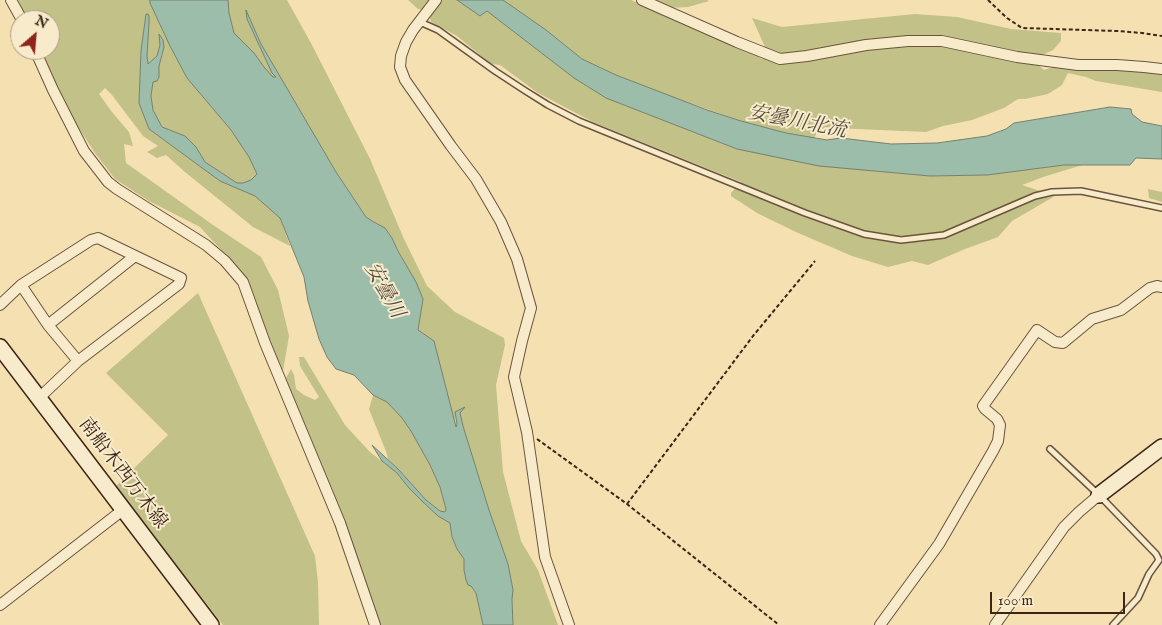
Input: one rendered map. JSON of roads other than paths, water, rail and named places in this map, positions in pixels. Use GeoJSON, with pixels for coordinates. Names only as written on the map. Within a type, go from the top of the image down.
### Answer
{"type":"FeatureCollection","features":[{"type":"Feature","properties":{"kind":"main road","name":"南船木西万木線"},"geometry":{"type":"LineString","coordinates":[[0,347],[212,625]]}},
{"type":"Feature","properties":{"kind":"main road"},"geometry":{"type":"LineString","coordinates":[[1099,496],[1162,447]]}},
{"type":"Feature","properties":{"kind":"street"},"geometry":{"type":"LineString","coordinates":[[436,0],[406,42],[401,56],[400,67],[405,80],[476,179],[501,222],[517,259],[531,308],[514,377],[527,432],[545,556],[569,625]]}},
{"type":"Feature","properties":{"kind":"street"},"geometry":{"type":"LineString","coordinates":[[642,0],[780,59],[908,40],[942,41],[1017,57],[1078,65],[1117,65],[1162,69]]}},
{"type":"Feature","properties":{"kind":"street"},"geometry":{"type":"LineString","coordinates":[[40,60],[84,151],[108,182],[206,245],[225,261],[242,282],[265,343],[340,523],[375,625]]}},
{"type":"Feature","properties":{"kind":"street"},"geometry":{"type":"LineString","coordinates":[[0,305],[21,285],[98,238],[181,278],[180,284],[78,361],[39,398]]}},
{"type":"Feature","properties":{"kind":"street"},"geometry":{"type":"LineString","coordinates":[[48,324],[135,256]]}},
{"type":"Feature","properties":{"kind":"street"},"geometry":{"type":"LineString","coordinates":[[21,285],[48,324],[78,361]]}},
{"type":"Feature","properties":{"kind":"street"},"geometry":{"type":"LineString","coordinates":[[880,625],[939,544],[993,452],[998,442],[1000,425],[997,419],[984,406],[1037,330],[1055,342],[1063,343],[1092,319],[1122,310],[1150,288],[1162,287]]}},
{"type":"Feature","properties":{"kind":"street"},"geometry":{"type":"LineString","coordinates":[[995,625],[1064,527],[1099,496]]}},
{"type":"Feature","properties":{"kind":"street"},"geometry":{"type":"LineString","coordinates":[[0,605],[124,510]]}},
{"type":"Feature","properties":{"kind":"lane"},"geometry":{"type":"LineString","coordinates":[[419,22],[438,30],[524,90],[579,121],[805,213],[864,234],[901,240],[944,235],[1035,196],[1052,192],[1081,191],[1162,208]]}},
{"type":"Feature","properties":{"kind":"lane"},"geometry":{"type":"LineString","coordinates":[[1050,449],[1159,553],[1159,560],[1149,574],[1138,598],[1113,625]]}},
{"type":"Feature","properties":{"kind":"water","name":"安曇川"},"geometry":{"type":"Polygon","coordinates":[[[150,0],[228,0],[234,33],[254,53],[273,77],[276,77],[272,73],[247,19],[246,10],[261,44],[336,172],[366,217],[385,228],[392,238],[423,299],[418,330],[434,341],[456,427],[455,412],[465,407],[460,413],[463,426],[508,564],[513,590],[513,625],[483,625],[476,593],[466,580],[464,559],[452,537],[450,523],[438,516],[409,488],[397,473],[382,461],[372,445],[398,469],[426,500],[440,511],[445,512],[446,509],[440,487],[430,465],[402,418],[387,402],[373,395],[354,375],[336,369],[327,357],[319,339],[308,301],[304,277],[280,218],[255,196],[220,181],[149,129],[139,103],[141,51],[146,14],[149,16],[148,64],[157,56],[160,45],[159,34],[163,40],[164,47],[159,66],[159,77],[157,81],[153,82],[151,96],[153,110],[162,127],[185,136],[196,147],[205,162],[237,183],[251,180],[257,174],[249,157],[231,130],[187,78],[170,46],[150,0]]]}},
{"type":"Feature","properties":{"kind":"water"},"geometry":{"type":"Polygon","coordinates":[[[457,0],[503,0],[546,30],[582,59],[616,75],[707,110],[786,133],[827,140],[841,138],[891,144],[937,143],[987,136],[1006,129],[1014,123],[1110,107],[1131,109],[1132,114],[1142,122],[1162,126],[1162,159],[1136,158],[1130,165],[1064,165],[987,175],[930,176],[819,166],[737,149],[606,98],[574,78],[487,11],[480,16],[457,0]]]}},
{"type":"Feature","properties":{"kind":"water label","name":"安曇川北流"},"geometry":{"type":"Point","coordinates":[797,123]}}]}
